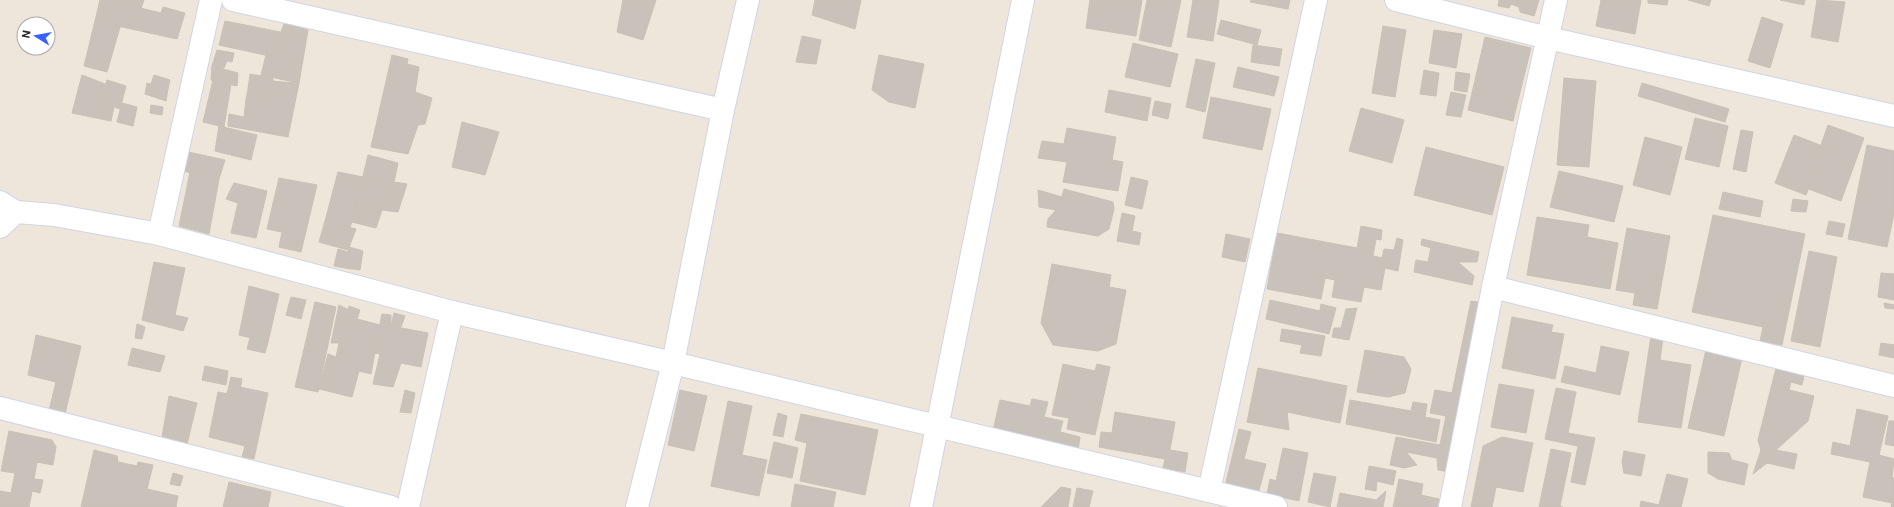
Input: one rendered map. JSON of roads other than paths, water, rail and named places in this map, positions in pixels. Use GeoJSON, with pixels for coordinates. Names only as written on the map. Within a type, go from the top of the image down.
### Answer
{"type":"FeatureCollection","features":[{"type":"Feature","properties":{"kind":"street"},"geometry":{"type":"LineString","coordinates":[[159,234],[211,0]]}},
{"type":"Feature","properties":{"kind":"street"},"geometry":{"type":"LineString","coordinates":[[233,0],[723,110]]}},
{"type":"Feature","properties":{"kind":"street"},"geometry":{"type":"LineString","coordinates":[[637,507],[673,363],[723,110],[748,0]]}},
{"type":"Feature","properties":{"kind":"street"},"geometry":{"type":"LineString","coordinates":[[922,507],[1023,0]]}},
{"type":"Feature","properties":{"kind":"street"},"geometry":{"type":"LineString","coordinates":[[1209,491],[1316,0]]}},
{"type":"Feature","properties":{"kind":"street"},"geometry":{"type":"LineString","coordinates":[[1396,0],[1548,38],[1894,116]]}},
{"type":"Feature","properties":{"kind":"street"},"geometry":{"type":"LineString","coordinates":[[1450,507],[1493,287],[1556,0]]}},
{"type":"Feature","properties":{"kind":"street"},"geometry":{"type":"LineString","coordinates":[[0,227],[8,207],[159,234],[452,312],[673,363],[1276,507]]}},
{"type":"Feature","properties":{"kind":"street"},"geometry":{"type":"LineString","coordinates":[[1493,287],[1894,386]]}},
{"type":"Feature","properties":{"kind":"street"},"geometry":{"type":"LineString","coordinates":[[408,507],[452,312]]}},
{"type":"Feature","properties":{"kind":"street"},"geometry":{"type":"LineString","coordinates":[[0,408],[391,507]]}}]}
